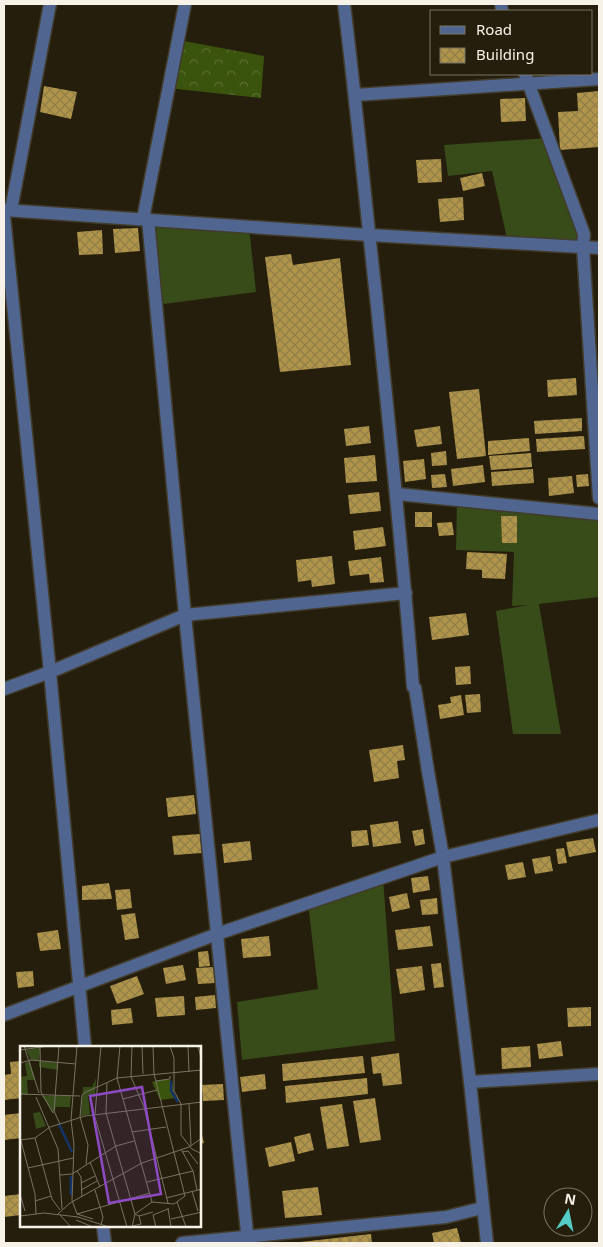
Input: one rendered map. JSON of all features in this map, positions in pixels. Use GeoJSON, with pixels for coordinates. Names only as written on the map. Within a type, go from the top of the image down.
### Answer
{"type":"FeatureCollection","features":[{"type":"Feature","properties":{"kind":"street"},"geometry":{"type":"LineString","coordinates":[[50,4],[6,211],[86,1046]]}},
{"type":"Feature","properties":{"kind":"street"},"geometry":{"type":"LineString","coordinates":[[184,4],[145,219],[248,1240]]}},
{"type":"Feature","properties":{"kind":"street"},"geometry":{"type":"LineString","coordinates":[[344,4],[396,494],[413,687],[415,688],[443,857],[470,1082],[486,1243]]}},
{"type":"Feature","properties":{"kind":"street"},"geometry":{"type":"LineString","coordinates":[[355,95],[526,79],[599,79]]}},
{"type":"Feature","properties":{"kind":"street"},"geometry":{"type":"LineString","coordinates":[[526,79],[584,234],[583,247],[599,498]]}},
{"type":"Feature","properties":{"kind":"street"},"geometry":{"type":"LineString","coordinates":[[6,211],[599,248]]}},
{"type":"Feature","properties":{"kind":"street"},"geometry":{"type":"LineString","coordinates":[[396,494],[599,514]]}},
{"type":"Feature","properties":{"kind":"street"},"geometry":{"type":"LineString","coordinates":[[4,689],[50,672],[185,615],[406,593]]}},
{"type":"Feature","properties":{"kind":"street"},"geometry":{"type":"LineString","coordinates":[[4,1015],[217,934],[443,857],[599,820]]}},
{"type":"Feature","properties":{"kind":"street"},"geometry":{"type":"LineString","coordinates":[[470,1082],[599,1074]]}},
{"type":"Feature","properties":{"kind":"street"},"geometry":{"type":"LineString","coordinates":[[182,1243],[248,1240],[446,1217],[482,1208]]}},
{"type":"Feature","properties":{"kind":"street"},"geometry":{"type":"LineString","coordinates":[[104,1227],[105,1243]]}},
{"type":"Feature","properties":{"kind":"green space"},"geometry":{"type":"Polygon","coordinates":[[[184,41],[264,56],[261,98],[168,88],[184,41]]]}},
{"type":"Feature","properties":{"kind":"green space"},"geometry":{"type":"Polygon","coordinates":[[[549,138],[583,245],[508,243],[492,171],[448,176],[444,145],[549,138]]]}},
{"type":"Feature","properties":{"kind":"green space"},"geometry":{"type":"Polygon","coordinates":[[[148,219],[249,227],[256,292],[156,305],[148,219]]]}},
{"type":"Feature","properties":{"kind":"green space"},"geometry":{"type":"Polygon","coordinates":[[[457,500],[599,514],[599,597],[539,604],[561,734],[513,734],[496,611],[528,605],[512,606],[514,552],[456,550],[457,500]]]}},
{"type":"Feature","properties":{"kind":"green space"},"geometry":{"type":"Polygon","coordinates":[[[383,878],[395,1041],[242,1060],[237,1002],[318,989],[308,903],[383,878]]]}},
{"type":"Feature","properties":{"kind":"building"},"geometry":{"type":"Polygon","coordinates":[[[44,86],[77,92],[71,119],[40,112],[44,86]]]}},
{"type":"Feature","properties":{"kind":"building"},"geometry":{"type":"Polygon","coordinates":[[[599,91],[599,147],[560,150],[558,112],[578,111],[577,93],[599,91]]]}},
{"type":"Feature","properties":{"kind":"building"},"geometry":{"type":"Polygon","coordinates":[[[525,98],[526,121],[501,122],[500,99],[525,98]]]}},
{"type":"Feature","properties":{"kind":"building"},"geometry":{"type":"Polygon","coordinates":[[[441,159],[442,182],[418,183],[416,160],[441,159]]]}},
{"type":"Feature","properties":{"kind":"building"},"geometry":{"type":"Polygon","coordinates":[[[482,173],[485,186],[463,191],[460,178],[482,173]]]}},
{"type":"Feature","properties":{"kind":"building"},"geometry":{"type":"Polygon","coordinates":[[[463,197],[464,220],[440,222],[438,199],[463,197]]]}},
{"type":"Feature","properties":{"kind":"building"},"geometry":{"type":"Polygon","coordinates":[[[138,228],[140,251],[115,253],[113,229],[138,228]]]}},
{"type":"Feature","properties":{"kind":"building"},"geometry":{"type":"Polygon","coordinates":[[[102,230],[103,254],[79,255],[77,232],[102,230]]]}},
{"type":"Feature","properties":{"kind":"building"},"geometry":{"type":"Polygon","coordinates":[[[291,254],[293,265],[340,258],[351,365],[280,372],[265,257],[291,254]]]}},
{"type":"Feature","properties":{"kind":"building"},"geometry":{"type":"Polygon","coordinates":[[[576,378],[577,395],[548,397],[547,380],[576,378]]]}},
{"type":"Feature","properties":{"kind":"building"},"geometry":{"type":"Polygon","coordinates":[[[479,389],[486,456],[457,459],[449,392],[479,389]]]}},
{"type":"Feature","properties":{"kind":"building"},"geometry":{"type":"Polygon","coordinates":[[[582,418],[582,431],[535,434],[534,421],[582,418]]]}},
{"type":"Feature","properties":{"kind":"building"},"geometry":{"type":"Polygon","coordinates":[[[369,426],[371,443],[346,446],[344,429],[369,426]]]}},
{"type":"Feature","properties":{"kind":"building"},"geometry":{"type":"Polygon","coordinates":[[[440,426],[442,444],[417,447],[414,430],[440,426]]]}},
{"type":"Feature","properties":{"kind":"building"},"geometry":{"type":"Polygon","coordinates":[[[584,436],[585,449],[537,452],[536,439],[584,436]]]}},
{"type":"Feature","properties":{"kind":"building"},"geometry":{"type":"Polygon","coordinates":[[[529,438],[530,451],[488,455],[488,441],[529,438]]]}},
{"type":"Feature","properties":{"kind":"building"},"geometry":{"type":"Polygon","coordinates":[[[446,451],[447,465],[432,466],[431,453],[446,451]]]}},
{"type":"Feature","properties":{"kind":"building"},"geometry":{"type":"Polygon","coordinates":[[[531,453],[532,467],[491,470],[489,456],[531,453]]]}},
{"type":"Feature","properties":{"kind":"building"},"geometry":{"type":"Polygon","coordinates":[[[375,455],[377,481],[346,483],[344,458],[375,455]]]}},
{"type":"Feature","properties":{"kind":"building"},"geometry":{"type":"Polygon","coordinates":[[[424,459],[426,479],[405,482],[403,461],[424,459]]]}},
{"type":"Feature","properties":{"kind":"building"},"geometry":{"type":"Polygon","coordinates":[[[483,465],[485,482],[453,486],[451,469],[483,465]]]}},
{"type":"Feature","properties":{"kind":"building"},"geometry":{"type":"Polygon","coordinates":[[[533,469],[534,483],[492,486],[491,472],[533,469]]]}},
{"type":"Feature","properties":{"kind":"building"},"geometry":{"type":"Polygon","coordinates":[[[445,474],[447,487],[432,488],[431,475],[445,474]]]}},
{"type":"Feature","properties":{"kind":"building"},"geometry":{"type":"Polygon","coordinates":[[[588,474],[589,486],[577,487],[576,475],[588,474]]]}},
{"type":"Feature","properties":{"kind":"building"},"geometry":{"type":"Polygon","coordinates":[[[572,476],[574,493],[549,496],[548,478],[572,476]]]}},
{"type":"Feature","properties":{"kind":"building"},"geometry":{"type":"Polygon","coordinates":[[[379,492],[381,511],[350,514],[348,495],[379,492]]]}},
{"type":"Feature","properties":{"kind":"building"},"geometry":{"type":"Polygon","coordinates":[[[415,512],[432,512],[432,527],[415,527],[415,512]]]}},
{"type":"Feature","properties":{"kind":"building"},"geometry":{"type":"Polygon","coordinates":[[[501,516],[517,516],[517,543],[502,543],[501,516]]]}},
{"type":"Feature","properties":{"kind":"building"},"geometry":{"type":"Polygon","coordinates":[[[452,522],[454,535],[439,536],[437,523],[452,522]]]}},
{"type":"Feature","properties":{"kind":"building"},"geometry":{"type":"Polygon","coordinates":[[[383,527],[386,546],[355,550],[353,531],[383,527]]]}},
{"type":"Feature","properties":{"kind":"building"},"geometry":{"type":"Polygon","coordinates":[[[467,552],[507,554],[505,579],[482,578],[482,570],[466,569],[467,552]]]}},
{"type":"Feature","properties":{"kind":"building"},"geometry":{"type":"Polygon","coordinates":[[[332,556],[335,584],[312,587],[311,580],[298,582],[296,560],[332,556]]]}},
{"type":"Feature","properties":{"kind":"building"},"geometry":{"type":"Polygon","coordinates":[[[381,557],[384,582],[370,583],[369,574],[350,576],[348,561],[381,557]]]}},
{"type":"Feature","properties":{"kind":"building"},"geometry":{"type":"Polygon","coordinates":[[[466,613],[469,635],[432,640],[429,617],[466,613]]]}},
{"type":"Feature","properties":{"kind":"building"},"geometry":{"type":"Polygon","coordinates":[[[470,666],[471,684],[456,685],[455,667],[470,666]]]}},
{"type":"Feature","properties":{"kind":"building"},"geometry":{"type":"Polygon","coordinates":[[[480,694],[481,712],[467,713],[465,695],[480,694]]]}},
{"type":"Feature","properties":{"kind":"building"},"geometry":{"type":"Polygon","coordinates":[[[461,695],[464,715],[440,719],[438,705],[451,703],[450,697],[461,695]]]}},
{"type":"Feature","properties":{"kind":"building"},"geometry":{"type":"Polygon","coordinates":[[[403,745],[405,760],[397,761],[399,778],[374,782],[369,750],[403,745]]]}},
{"type":"Feature","properties":{"kind":"building"},"geometry":{"type":"Polygon","coordinates":[[[194,795],[196,814],[168,817],[166,798],[194,795]]]}},
{"type":"Feature","properties":{"kind":"building"},"geometry":{"type":"Polygon","coordinates":[[[398,821],[401,843],[373,847],[370,825],[398,821]]]}},
{"type":"Feature","properties":{"kind":"building"},"geometry":{"type":"Polygon","coordinates":[[[423,829],[425,844],[415,846],[412,831],[423,829]]]}},
{"type":"Feature","properties":{"kind":"building"},"geometry":{"type":"Polygon","coordinates":[[[367,830],[369,845],[352,847],[351,831],[367,830]]]}},
{"type":"Feature","properties":{"kind":"building"},"geometry":{"type":"Polygon","coordinates":[[[200,834],[202,853],[174,855],[172,836],[200,834]]]}},
{"type":"Feature","properties":{"kind":"building"},"geometry":{"type":"Polygon","coordinates":[[[593,838],[596,852],[569,857],[566,842],[593,838]]]}},
{"type":"Feature","properties":{"kind":"building"},"geometry":{"type":"Polygon","coordinates":[[[250,841],[252,860],[224,863],[222,844],[250,841]]]}},
{"type":"Feature","properties":{"kind":"building"},"geometry":{"type":"Polygon","coordinates":[[[564,848],[567,863],[558,864],[556,849],[564,848]]]}},
{"type":"Feature","properties":{"kind":"building"},"geometry":{"type":"Polygon","coordinates":[[[550,856],[553,871],[535,874],[532,859],[550,856]]]}},
{"type":"Feature","properties":{"kind":"building"},"geometry":{"type":"Polygon","coordinates":[[[523,862],[526,877],[508,880],[505,865],[523,862]]]}},
{"type":"Feature","properties":{"kind":"building"},"geometry":{"type":"Polygon","coordinates":[[[428,876],[430,890],[413,893],[411,878],[428,876]]]}},
{"type":"Feature","properties":{"kind":"building"},"geometry":{"type":"Polygon","coordinates":[[[109,883],[112,899],[82,900],[82,886],[109,883]]]}},
{"type":"Feature","properties":{"kind":"building"},"geometry":{"type":"Polygon","coordinates":[[[130,889],[132,908],[117,910],[115,890],[130,889]]]}},
{"type":"Feature","properties":{"kind":"building"},"geometry":{"type":"Polygon","coordinates":[[[407,893],[410,908],[392,912],[389,897],[407,893]]]}},
{"type":"Feature","properties":{"kind":"building"},"geometry":{"type":"Polygon","coordinates":[[[437,898],[438,914],[422,915],[420,900],[437,898]]]}},
{"type":"Feature","properties":{"kind":"building"},"geometry":{"type":"Polygon","coordinates":[[[135,913],[139,938],[125,940],[121,915],[135,913]]]}},
{"type":"Feature","properties":{"kind":"building"},"geometry":{"type":"Polygon","coordinates":[[[430,926],[433,946],[398,950],[395,930],[430,926]]]}},
{"type":"Feature","properties":{"kind":"building"},"geometry":{"type":"Polygon","coordinates":[[[58,930],[61,949],[40,951],[37,933],[58,930]]]}},
{"type":"Feature","properties":{"kind":"building"},"geometry":{"type":"Polygon","coordinates":[[[269,936],[271,956],[243,958],[241,939],[269,936]]]}},
{"type":"Feature","properties":{"kind":"building"},"geometry":{"type":"Polygon","coordinates":[[[208,951],[210,966],[199,967],[198,952],[208,951]]]}},
{"type":"Feature","properties":{"kind":"building"},"geometry":{"type":"Polygon","coordinates":[[[441,963],[444,987],[434,988],[431,964],[441,963]]]}},
{"type":"Feature","properties":{"kind":"building"},"geometry":{"type":"Polygon","coordinates":[[[183,965],[186,980],[166,984],[163,968],[183,965]]]}},
{"type":"Feature","properties":{"kind":"building"},"geometry":{"type":"Polygon","coordinates":[[[422,966],[425,990],[400,994],[396,969],[422,966]]]}},
{"type":"Feature","properties":{"kind":"building"},"geometry":{"type":"Polygon","coordinates":[[[214,967],[215,983],[198,984],[196,968],[214,967]]]}},
{"type":"Feature","properties":{"kind":"building"},"geometry":{"type":"Polygon","coordinates":[[[33,971],[34,986],[18,988],[16,972],[33,971]]]}},
{"type":"Feature","properties":{"kind":"building"},"geometry":{"type":"Polygon","coordinates":[[[137,976],[144,994],[117,1004],[110,986],[137,976]]]}},
{"type":"Feature","properties":{"kind":"building"},"geometry":{"type":"Polygon","coordinates":[[[215,995],[216,1008],[196,1010],[195,997],[215,995]]]}},
{"type":"Feature","properties":{"kind":"building"},"geometry":{"type":"Polygon","coordinates":[[[184,996],[185,1015],[157,1017],[155,998],[184,996]]]}},
{"type":"Feature","properties":{"kind":"building"},"geometry":{"type":"Polygon","coordinates":[[[591,1007],[591,1026],[568,1027],[567,1008],[591,1007]]]}},
{"type":"Feature","properties":{"kind":"building"},"geometry":{"type":"Polygon","coordinates":[[[131,1008],[133,1023],[112,1025],[111,1010],[131,1008]]]}},
{"type":"Feature","properties":{"kind":"building"},"geometry":{"type":"Polygon","coordinates":[[[561,1041],[563,1056],[539,1059],[537,1044],[561,1041]]]}},
{"type":"Feature","properties":{"kind":"building"},"geometry":{"type":"Polygon","coordinates":[[[530,1046],[531,1067],[502,1069],[501,1048],[530,1046]]]}},
{"type":"Feature","properties":{"kind":"building"},"geometry":{"type":"Polygon","coordinates":[[[399,1053],[402,1084],[383,1086],[381,1073],[373,1074],[371,1057],[399,1053]]]}},
{"type":"Feature","properties":{"kind":"building"},"geometry":{"type":"Polygon","coordinates":[[[363,1056],[365,1073],[283,1081],[282,1064],[363,1056]]]}},
{"type":"Feature","properties":{"kind":"building"},"geometry":{"type":"Polygon","coordinates":[[[20,1061],[20,1098],[4,1100],[4,1075],[11,1074],[10,1062],[20,1061]]]}},
{"type":"Feature","properties":{"kind":"building"},"geometry":{"type":"Polygon","coordinates":[[[265,1074],[266,1089],[242,1092],[240,1077],[265,1074]]]}},
{"type":"Feature","properties":{"kind":"building"},"geometry":{"type":"Polygon","coordinates":[[[367,1078],[368,1094],[286,1103],[285,1086],[367,1078]]]}},
{"type":"Feature","properties":{"kind":"building"},"geometry":{"type":"Polygon","coordinates":[[[223,1084],[224,1100],[203,1101],[202,1085],[223,1084]]]}},
{"type":"Feature","properties":{"kind":"building"},"geometry":{"type":"Polygon","coordinates":[[[375,1098],[381,1140],[360,1143],[353,1101],[375,1098]]]}},
{"type":"Feature","properties":{"kind":"building"},"geometry":{"type":"Polygon","coordinates":[[[342,1104],[349,1146],[327,1149],[320,1107],[342,1104]]]}},
{"type":"Feature","properties":{"kind":"building"},"geometry":{"type":"Polygon","coordinates":[[[20,1113],[20,1138],[4,1140],[4,1115],[20,1113]]]}},
{"type":"Feature","properties":{"kind":"building"},"geometry":{"type":"Polygon","coordinates":[[[201,1131],[204,1143],[201,1144],[201,1131]]]}},
{"type":"Feature","properties":{"kind":"building"},"geometry":{"type":"Polygon","coordinates":[[[310,1133],[314,1150],[298,1154],[294,1137],[310,1133]]]}},
{"type":"Feature","properties":{"kind":"building"},"geometry":{"type":"Polygon","coordinates":[[[291,1142],[295,1161],[269,1167],[265,1148],[291,1142]]]}},
{"type":"Feature","properties":{"kind":"building"},"geometry":{"type":"Polygon","coordinates":[[[318,1187],[322,1215],[285,1218],[282,1191],[318,1187]]]}},
{"type":"Feature","properties":{"kind":"building"},"geometry":{"type":"Polygon","coordinates":[[[20,1194],[20,1215],[4,1217],[4,1196],[20,1194]]]}},
{"type":"Feature","properties":{"kind":"building"},"geometry":{"type":"Polygon","coordinates":[[[457,1228],[461,1243],[434,1243],[432,1233],[457,1228]]]}},
{"type":"Feature","properties":{"kind":"building"},"geometry":{"type":"Polygon","coordinates":[[[371,1234],[372,1243],[301,1243],[301,1242],[371,1234]]]}}]}
